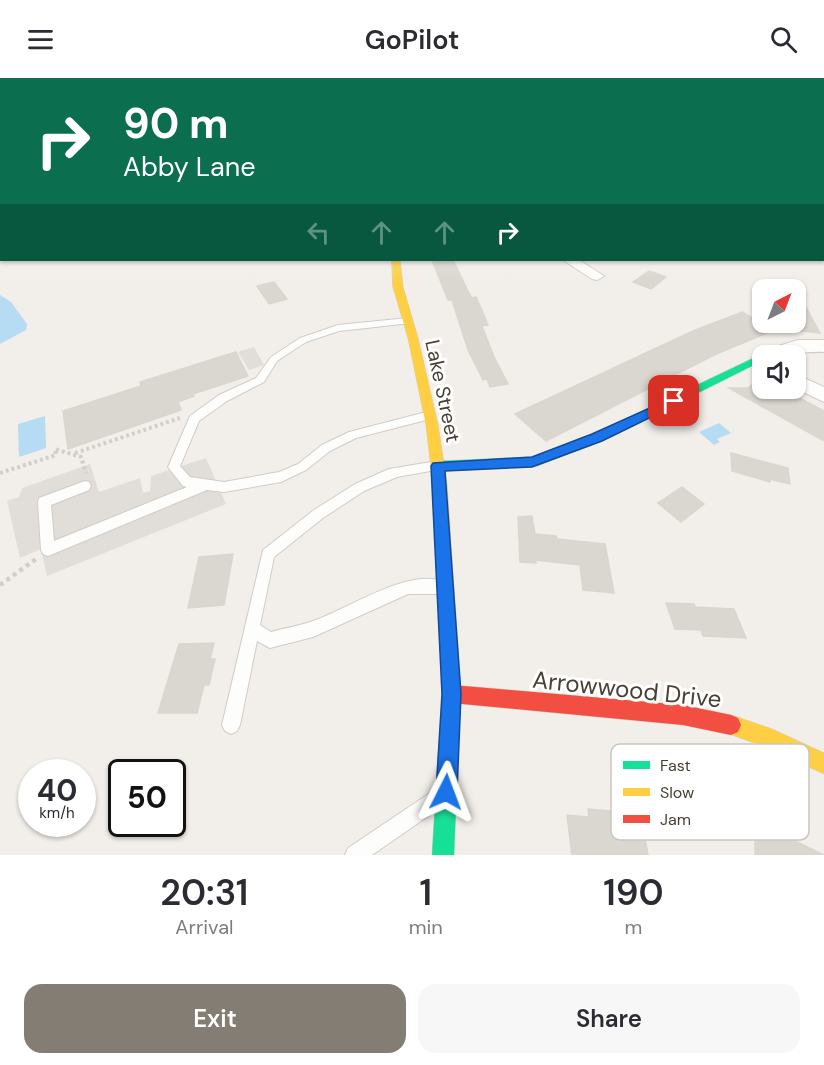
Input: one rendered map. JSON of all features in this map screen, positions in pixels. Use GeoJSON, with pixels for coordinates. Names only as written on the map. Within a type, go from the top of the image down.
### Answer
{"type":"FeatureCollection","features":[{"type":"Feature","properties":{"kind":"main road","name":"Lake Street"},"geometry":{"type":"LineString","coordinates":[[396,261],[398,287],[430,415],[438,466],[452,694],[443,855]]}},
{"type":"Feature","properties":{"kind":"main road"},"geometry":{"type":"LineString","coordinates":[[438,466],[532,462],[597,438],[752,364]]}},
{"type":"Feature","properties":{"kind":"main road","name":"Arrowwood Drive"},"geometry":{"type":"LineString","coordinates":[[452,694],[717,720],[772,737],[785,744]]}},
{"type":"Feature","properties":{"kind":"main road","name":"Arrowwood Drive"},"geometry":{"type":"LineString","coordinates":[[809,756],[824,764]]}},
{"type":"Feature","properties":{"kind":"street"},"geometry":{"type":"LineString","coordinates":[[572,261],[597,276]]}},
{"type":"Feature","properties":{"kind":"street"},"geometry":{"type":"LineString","coordinates":[[806,345],[824,346]]}},
{"type":"Feature","properties":{"kind":"street"},"geometry":{"type":"LineString","coordinates":[[806,386],[824,395]]}},
{"type":"Feature","properties":{"kind":"lane"},"geometry":{"type":"LineString","coordinates":[[408,321],[338,328],[303,340],[274,359],[261,380],[223,398],[194,419],[174,467],[187,482],[224,487],[281,477],[302,467],[326,448],[353,435],[430,415]]}},
{"type":"Feature","properties":{"kind":"lane"},"geometry":{"type":"LineString","coordinates":[[231,725],[268,554],[337,502],[375,480],[413,469],[438,466]]}},
{"type":"Feature","properties":{"kind":"lane"},"geometry":{"type":"LineString","coordinates":[[85,486],[44,502],[48,550],[205,485]]}},
{"type":"Feature","properties":{"kind":"lane"},"geometry":{"type":"LineString","coordinates":[[252,628],[270,640],[313,629],[407,587],[446,586]]}},
{"type":"Feature","properties":{"kind":"lane"},"geometry":{"type":"LineString","coordinates":[[355,855],[446,792]]}},
{"type":"Feature","properties":{"kind":"path"},"geometry":{"type":"LineString","coordinates":[[75,453],[187,415],[182,426]]}},
{"type":"Feature","properties":{"kind":"path"},"geometry":{"type":"LineString","coordinates":[[0,473],[56,455],[55,449],[75,453],[83,458],[87,466],[85,486]]}},
{"type":"Feature","properties":{"kind":"path"},"geometry":{"type":"LineString","coordinates":[[0,585],[48,550]]}},
{"type":"Feature","properties":{"kind":"shaded area"},"geometry":{"type":"Polygon","coordinates":[[[254,347],[264,365],[249,370],[238,352],[254,347]]]}},
{"type":"Feature","properties":{"kind":"shaded area"},"geometry":{"type":"Polygon","coordinates":[[[206,458],[226,504],[47,576],[41,549],[20,558],[7,501],[19,497],[22,488],[90,464],[99,492],[140,478],[143,493],[150,491],[151,476],[206,458]]]}},
{"type":"Feature","properties":{"kind":"water"},"geometry":{"type":"Polygon","coordinates":[[[0,295],[11,302],[27,324],[26,330],[0,344],[0,295]]]}},
{"type":"Feature","properties":{"kind":"water"},"geometry":{"type":"Polygon","coordinates":[[[45,416],[46,448],[19,457],[18,424],[45,416]]]}},
{"type":"Feature","properties":{"kind":"water"},"geometry":{"type":"Polygon","coordinates":[[[719,423],[731,433],[717,439],[720,442],[714,445],[699,432],[719,423]]]}},
{"type":"Feature","properties":{"kind":"building"},"geometry":{"type":"Polygon","coordinates":[[[432,261],[454,261],[472,298],[476,297],[488,325],[482,326],[508,384],[490,387],[487,379],[483,380],[468,350],[452,300],[448,300],[432,261]]]}},
{"type":"Feature","properties":{"kind":"building"},"geometry":{"type":"Polygon","coordinates":[[[649,271],[666,277],[651,289],[633,282],[649,271]]]}},
{"type":"Feature","properties":{"kind":"building"},"geometry":{"type":"Polygon","coordinates":[[[274,282],[287,299],[269,304],[257,286],[274,282]]]}},
{"type":"Feature","properties":{"kind":"building"},"geometry":{"type":"Polygon","coordinates":[[[806,307],[820,333],[806,331],[806,307]]]}},
{"type":"Feature","properties":{"kind":"building"},"geometry":{"type":"Polygon","coordinates":[[[742,312],[752,318],[752,333],[767,333],[714,355],[546,441],[515,414],[693,331],[742,312]]]}},
{"type":"Feature","properties":{"kind":"building"},"geometry":{"type":"Polygon","coordinates":[[[236,352],[248,376],[193,394],[194,396],[178,402],[181,410],[68,449],[63,411],[141,386],[140,382],[236,352]]]}},
{"type":"Feature","properties":{"kind":"building"},"geometry":{"type":"Polygon","coordinates":[[[752,385],[752,399],[802,399],[824,411],[824,441],[729,388],[748,388],[752,385]]]}},
{"type":"Feature","properties":{"kind":"building"},"geometry":{"type":"Polygon","coordinates":[[[731,453],[788,468],[790,484],[770,479],[770,482],[732,471],[731,453]]]}},
{"type":"Feature","properties":{"kind":"building"},"geometry":{"type":"Polygon","coordinates":[[[682,487],[704,504],[681,522],[658,503],[682,487]]]}},
{"type":"Feature","properties":{"kind":"building"},"geometry":{"type":"Polygon","coordinates":[[[532,516],[535,534],[556,536],[557,539],[605,544],[614,593],[583,590],[580,565],[535,560],[536,563],[520,562],[518,517],[532,516]]]}},
{"type":"Feature","properties":{"kind":"building"},"geometry":{"type":"Polygon","coordinates":[[[233,554],[224,605],[188,608],[199,557],[233,554]]]}},
{"type":"Feature","properties":{"kind":"building"},"geometry":{"type":"Polygon","coordinates":[[[666,603],[734,609],[746,638],[703,636],[701,630],[675,629],[666,603]]]}},
{"type":"Feature","properties":{"kind":"building"},"geometry":{"type":"Polygon","coordinates":[[[214,643],[210,659],[215,659],[209,685],[204,685],[197,713],[158,713],[179,644],[214,643]]]}},
{"type":"Feature","properties":{"kind":"building"},"geometry":{"type":"Polygon","coordinates":[[[588,809],[611,811],[611,840],[645,840],[648,855],[572,855],[567,815],[589,817],[588,809]]]}},
{"type":"Feature","properties":{"kind":"building"},"geometry":{"type":"Polygon","coordinates":[[[755,840],[772,840],[778,843],[778,840],[793,840],[824,855],[755,855],[755,840]]]}},
{"type":"Feature","properties":{"kind":"traffic: fast"},"geometry":{"type":"LineString","coordinates":[[438,466],[532,462],[597,438],[752,362]]}},
{"type":"Feature","properties":{"kind":"traffic: fast"},"geometry":{"type":"LineString","coordinates":[[443,855],[448,757]]}},
{"type":"Feature","properties":{"kind":"traffic: slow"},"geometry":{"type":"LineString","coordinates":[[396,261],[398,287],[413,338],[432,425],[440,484],[452,694],[448,757]]}},
{"type":"Feature","properties":{"kind":"traffic: slow"},"geometry":{"type":"LineString","coordinates":[[731,725],[782,744]]}},
{"type":"Feature","properties":{"kind":"traffic: slow"},"geometry":{"type":"LineString","coordinates":[[809,757],[824,764]]}},
{"type":"Feature","properties":{"kind":"traffic: jam"},"geometry":{"type":"LineString","coordinates":[[452,694],[683,715],[731,725]]}},
{"type":"Feature","properties":{"kind":"route"},"geometry":{"type":"LineString","coordinates":[[446,792],[452,694],[438,466],[532,462],[597,438],[674,401]]}}]}
